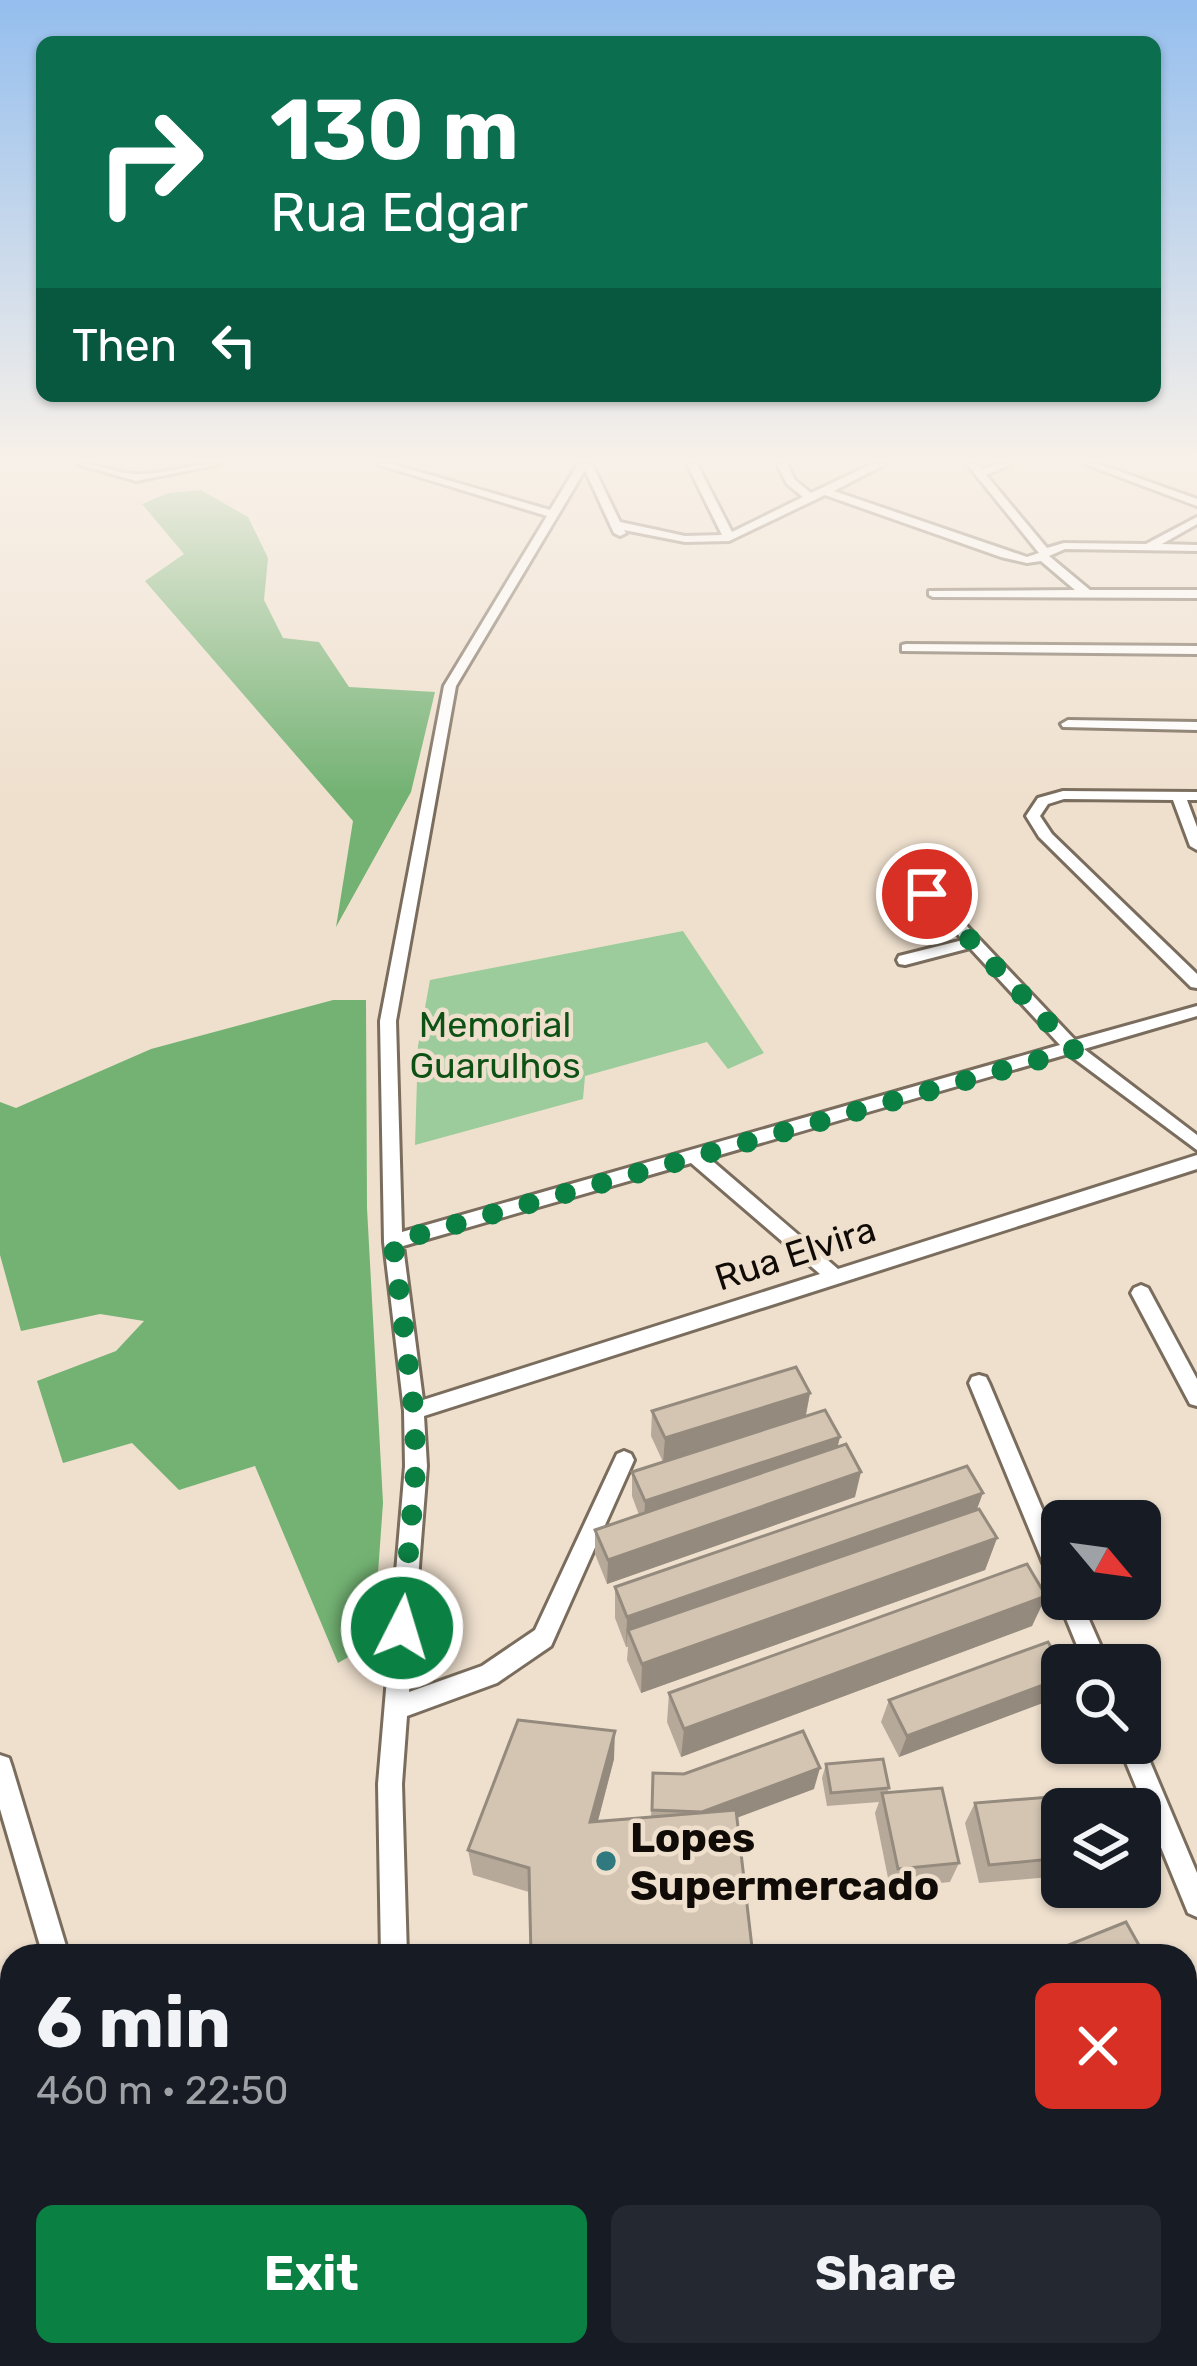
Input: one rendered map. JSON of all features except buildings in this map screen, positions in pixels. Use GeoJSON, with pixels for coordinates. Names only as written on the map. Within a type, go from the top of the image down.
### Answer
{"type":"FeatureCollection","features":[{"type":"Feature","properties":{"kind":"street"},"geometry":{"type":"LineString","coordinates":[[394,1944],[390,1784],[416,1466],[414,1411],[393,1242],[388,1022],[450,686],[516,574]]}},
{"type":"Feature","properties":{"kind":"street"},"geometry":{"type":"LineString","coordinates":[[1065,574],[1086,593]]}},
{"type":"Feature","properties":{"kind":"street"},"geometry":{"type":"LineString","coordinates":[[933,593],[1197,594]]}},
{"type":"Feature","properties":{"kind":"street"},"geometry":{"type":"LineString","coordinates":[[906,648],[1197,650]]}},
{"type":"Feature","properties":{"kind":"street"},"geometry":{"type":"LineString","coordinates":[[1068,724],[1197,726]]}},
{"type":"Feature","properties":{"kind":"street"},"geometry":{"type":"LineString","coordinates":[[1197,796],[1063,795],[1043,801],[1033,816],[1046,837],[1197,983]]}},
{"type":"Feature","properties":{"kind":"street"},"geometry":{"type":"LineString","coordinates":[[1178,796],[1197,846]]}},
{"type":"Feature","properties":{"kind":"street"},"geometry":{"type":"LineString","coordinates":[[905,869],[1074,1050],[1197,1144]]}},
{"type":"Feature","properties":{"kind":"street"},"geometry":{"type":"LineString","coordinates":[[905,960],[971,943]]}},
{"type":"Feature","properties":{"kind":"street"},"geometry":{"type":"LineString","coordinates":[[393,1242],[1197,1011]]}},
{"type":"Feature","properties":{"kind":"street"},"geometry":{"type":"LineString","coordinates":[[696,1157],[833,1275]]}},
{"type":"Feature","properties":{"kind":"street","name":"Rua Elvira"},"geometry":{"type":"LineString","coordinates":[[414,1411],[1197,1162]]}},
{"type":"Feature","properties":{"kind":"street"},"geometry":{"type":"LineString","coordinates":[[1142,1293],[1197,1398]]}},
{"type":"Feature","properties":{"kind":"street"},"geometry":{"type":"LineString","coordinates":[[979,1383],[1041,1532]]}},
{"type":"Feature","properties":{"kind":"street"},"geometry":{"type":"LineString","coordinates":[[395,1709],[489,1675],[544,1638],[625,1460]]}},
{"type":"Feature","properties":{"kind":"street"},"geometry":{"type":"LineString","coordinates":[[1139,1764],[1197,1904]]}},
{"type":"Feature","properties":{"kind":"street"},"geometry":{"type":"LineString","coordinates":[[0,1767],[52,1944]]}},
{"type":"Feature","properties":{"kind":"green space"},"geometry":{"type":"Polygon","coordinates":[[[155,574],[266,574],[264,600],[283,638],[319,642],[349,687],[435,692],[411,792],[336,927],[353,821],[145,581],[155,574]]]}},
{"type":"Feature","properties":{"kind":"green space","name":"Memorial Guarulhos"},"geometry":{"type":"Polygon","coordinates":[[[683,931],[764,1053],[728,1069],[707,1042],[585,1076],[583,1099],[415,1145],[418,1046],[430,980],[683,931]]]}},
{"type":"Feature","properties":{"kind":"green space"},"geometry":{"type":"Polygon","coordinates":[[[333,1000],[366,1000],[367,1208],[383,1503],[373,1643],[338,1663],[255,1466],[179,1490],[132,1443],[63,1463],[37,1381],[116,1351],[144,1321],[100,1314],[21,1331],[0,1255],[0,1102],[16,1108],[151,1049],[333,1000]]]}},
{"type":"Feature","properties":{"kind":"place","name":"Lopes Supermercado"},"geometry":{"type":"Point","coordinates":[606,1861]}},
{"type":"Feature","properties":{"kind":"route"},"geometry":{"type":"LineString","coordinates":[[402,1628],[416,1466],[414,1411],[393,1242],[1074,1050],[927,894]]}}]}
